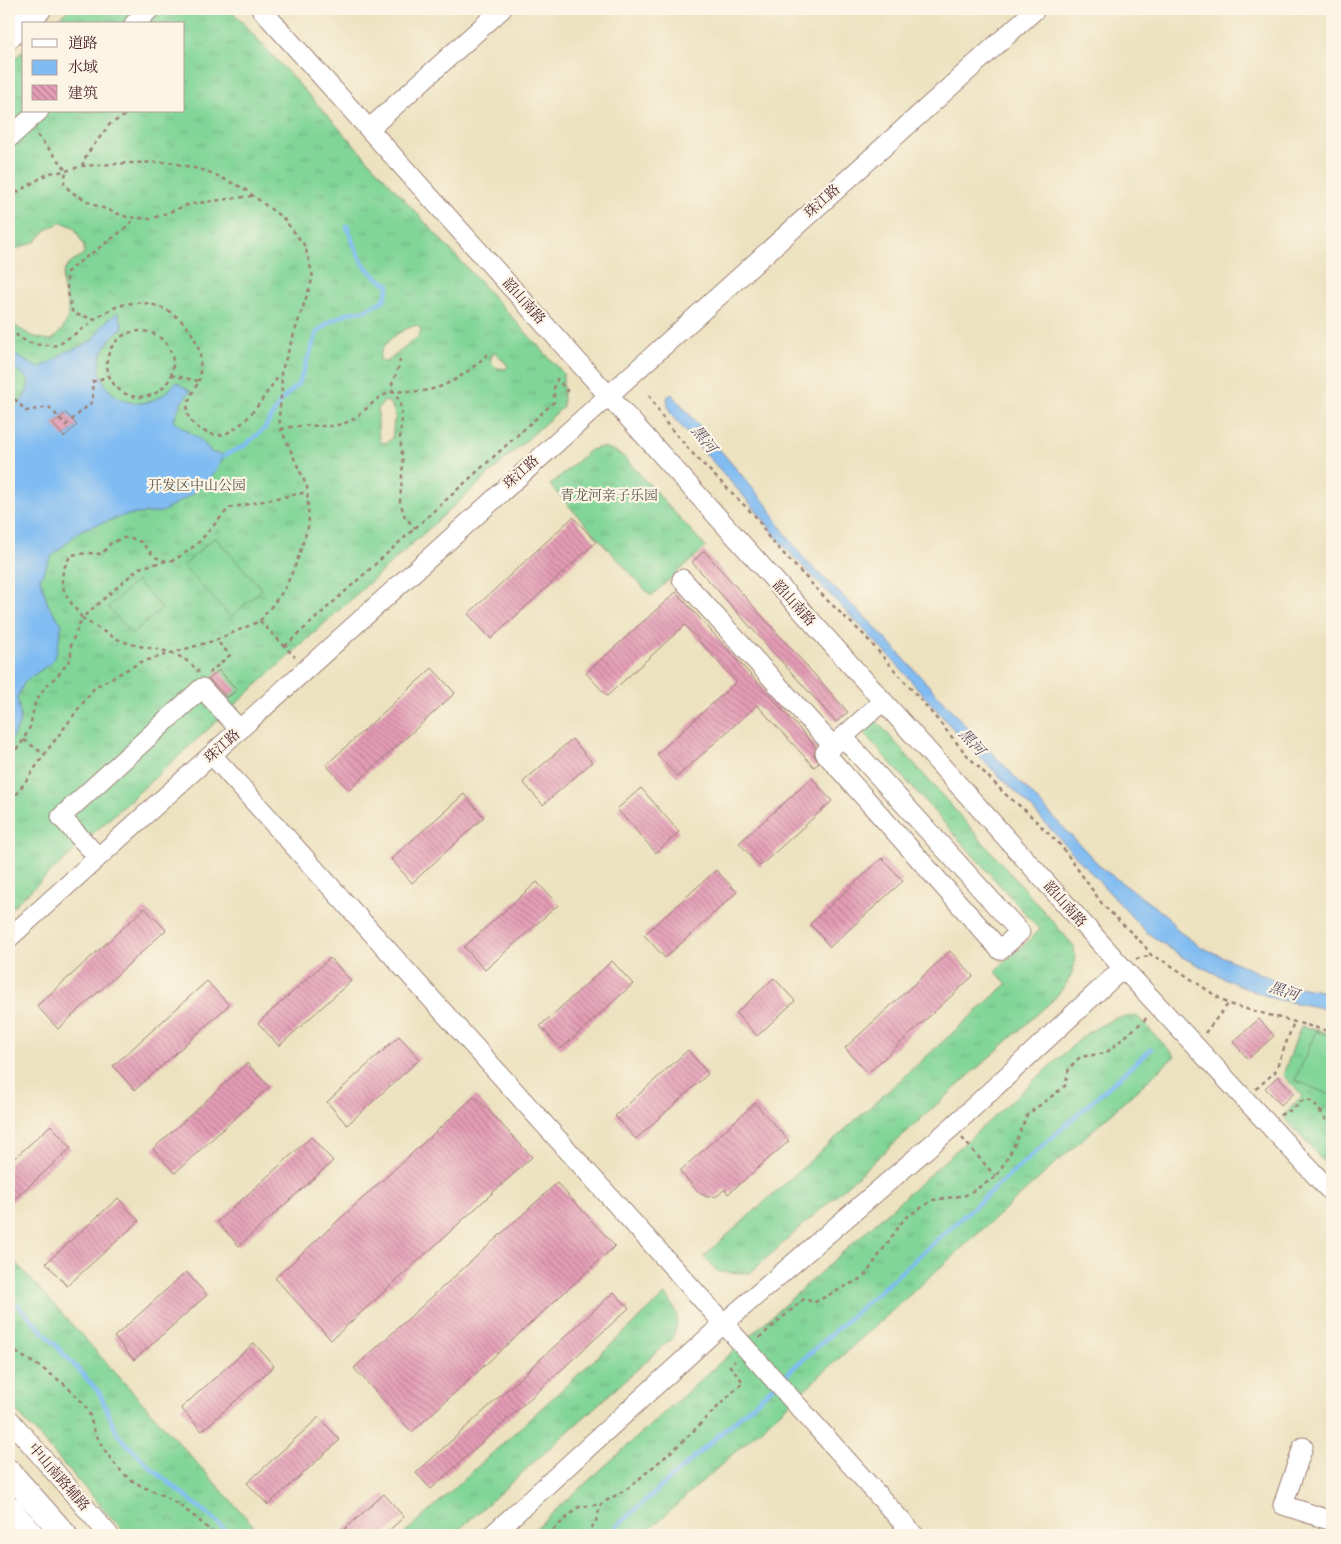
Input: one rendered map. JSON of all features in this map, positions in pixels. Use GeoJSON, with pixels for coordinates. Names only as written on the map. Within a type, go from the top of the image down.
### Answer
{"type":"FeatureCollection","features":[{"type":"Feature","properties":{"kind":"main road"},"geometry":{"type":"LineString","coordinates":[[25,22],[39,9]]}},
{"type":"Feature","properties":{"kind":"main road"},"geometry":{"type":"LineString","coordinates":[[9,36],[22,24]]}},
{"type":"Feature","properties":{"kind":"main road"},"geometry":{"type":"LineString","coordinates":[[9,1472],[64,1535]]}},
{"type":"Feature","properties":{"kind":"main road"},"geometry":{"type":"LineString","coordinates":[[9,1508],[32,1535]]}},
{"type":"Feature","properties":{"kind":"street"},"geometry":{"type":"LineString","coordinates":[[136,22],[150,9]]}},
{"type":"Feature","properties":{"kind":"street","name":"韶山南路"},"geometry":{"type":"LineString","coordinates":[[261,9],[1123,968],[1332,1193]]}},
{"type":"Feature","properties":{"kind":"street"},"geometry":{"type":"LineString","coordinates":[[369,129],[502,9]]}},
{"type":"Feature","properties":{"kind":"street","name":"珠江路"},"geometry":{"type":"LineString","coordinates":[[9,938],[306,670],[607,394],[1036,9]]}},
{"type":"Feature","properties":{"kind":"street"},"geometry":{"type":"LineString","coordinates":[[9,138],[32,117]]}},
{"type":"Feature","properties":{"kind":"street"},"geometry":{"type":"LineString","coordinates":[[682,579],[838,742],[1020,932],[1000,950],[825,753],[838,742],[883,702]]}},
{"type":"Feature","properties":{"kind":"street"},"geometry":{"type":"LineString","coordinates":[[98,857],[61,817],[202,688],[240,730]]}},
{"type":"Feature","properties":{"kind":"street"},"geometry":{"type":"LineString","coordinates":[[212,755],[914,1535]]}},
{"type":"Feature","properties":{"kind":"street"},"geometry":{"type":"LineString","coordinates":[[492,1535],[724,1323],[952,1127],[1123,968]]}},
{"type":"Feature","properties":{"kind":"street","name":"中山南路辅路"},"geometry":{"type":"LineString","coordinates":[[9,1419],[109,1535]]}},
{"type":"Feature","properties":{"kind":"street"},"geometry":{"type":"LineString","coordinates":[[1304,1447],[1283,1505],[1332,1521]]}},
{"type":"Feature","properties":{"kind":"path"},"geometry":{"type":"LineString","coordinates":[[82,166],[87,154],[110,124],[126,115]]}},
{"type":"Feature","properties":{"kind":"path"},"geometry":{"type":"LineString","coordinates":[[32,117],[66,171],[64,184],[71,192],[92,204],[127,217],[151,219],[190,204],[253,195]]}},
{"type":"Feature","properties":{"kind":"path"},"geometry":{"type":"LineString","coordinates":[[9,197],[49,172],[66,171],[82,166],[169,162],[207,171],[243,188],[284,219],[305,246],[313,277],[281,373],[248,419],[234,430],[221,435],[202,431],[190,420],[187,411],[199,381],[200,354],[194,338],[185,324],[174,314],[151,304],[137,302],[121,305],[57,345],[32,345],[9,329]]}},
{"type":"Feature","properties":{"kind":"path"},"geometry":{"type":"LineString","coordinates":[[96,319],[78,315],[72,311],[67,286],[67,272],[124,230],[135,218]]}},
{"type":"Feature","properties":{"kind":"path"},"geometry":{"type":"LineString","coordinates":[[148,332],[166,344],[171,354],[173,365],[171,375],[160,391],[142,397],[132,396],[123,393],[108,376],[107,358],[111,348],[127,334],[148,332]]}},
{"type":"Feature","properties":{"kind":"path"},"geometry":{"type":"LineString","coordinates":[[281,429],[300,426],[325,428],[346,422],[363,412],[381,397],[394,393],[424,391],[447,386],[470,371],[491,351]]}},
{"type":"Feature","properties":{"kind":"path"},"geometry":{"type":"LineString","coordinates":[[400,359],[400,366],[391,387],[400,402],[402,416],[400,438],[403,462],[400,502],[405,516],[415,528]]}},
{"type":"Feature","properties":{"kind":"path"},"geometry":{"type":"LineString","coordinates":[[9,814],[16,796],[44,754],[95,687],[141,662],[216,640],[260,621],[284,590],[296,564],[308,524],[307,487],[281,429],[279,417],[282,386],[281,373]]}},
{"type":"Feature","properties":{"kind":"path"},"geometry":{"type":"LineString","coordinates":[[171,375],[199,381]]}},
{"type":"Feature","properties":{"kind":"path"},"geometry":{"type":"LineString","coordinates":[[9,392],[26,411],[50,407],[66,426],[93,401],[92,382],[108,376]]}},
{"type":"Feature","properties":{"kind":"path"},"geometry":{"type":"LineString","coordinates":[[285,646],[554,402],[554,388],[557,379],[570,394]]}},
{"type":"Feature","properties":{"kind":"path"},"geometry":{"type":"LineString","coordinates":[[649,395],[666,423],[695,456],[757,518],[769,538],[826,599],[864,635],[966,754],[1005,794],[1026,811],[1062,847],[1103,905],[1152,956],[1169,964],[1228,1004],[1332,1032]]}},
{"type":"Feature","properties":{"kind":"path"},"geometry":{"type":"LineString","coordinates":[[9,754],[20,746],[24,740],[30,727],[35,702],[45,687],[59,674],[71,658],[71,644],[82,618],[140,568],[174,560],[188,551],[199,542],[229,508],[307,492]]}},
{"type":"Feature","properties":{"kind":"path"},"geometry":{"type":"LineString","coordinates":[[166,562],[155,557],[142,542],[132,538],[122,538],[110,544],[102,554],[71,555],[63,568],[62,587],[82,618],[120,640],[173,652],[188,661],[204,677],[230,655],[216,640]]}},
{"type":"Feature","properties":{"kind":"path"},"geometry":{"type":"LineString","coordinates":[[260,621],[306,670]]}},
{"type":"Feature","properties":{"kind":"path"},"geometry":{"type":"LineString","coordinates":[[24,740],[44,754]]}},
{"type":"Feature","properties":{"kind":"path"},"geometry":{"type":"LineString","coordinates":[[1195,1046],[1228,1004]]}},
{"type":"Feature","properties":{"kind":"path"},"geometry":{"type":"LineString","coordinates":[[547,1535],[579,1507],[601,1504],[627,1489],[672,1451],[743,1382],[730,1366],[754,1356],[805,1298],[812,1304],[864,1277],[904,1219],[933,1200],[966,1194],[996,1177],[1012,1150],[1027,1115],[1065,1086],[1069,1068],[1080,1057],[1106,1053],[1159,1007]]}},
{"type":"Feature","properties":{"kind":"path"},"geometry":{"type":"LineString","coordinates":[[1246,1099],[1275,1072],[1294,1022]]}},
{"type":"Feature","properties":{"kind":"path"},"geometry":{"type":"LineString","coordinates":[[1268,1123],[1291,1110],[1302,1101],[1310,1101],[1324,1120],[1332,1126]]}},
{"type":"Feature","properties":{"kind":"path"},"geometry":{"type":"LineString","coordinates":[[1319,1111],[1332,1111]]}},
{"type":"Feature","properties":{"kind":"path"},"geometry":{"type":"LineString","coordinates":[[952,1127],[996,1177]]}},
{"type":"Feature","properties":{"kind":"path"},"geometry":{"type":"LineString","coordinates":[[9,1348],[45,1370],[77,1396],[88,1411],[93,1428],[103,1449],[124,1474],[144,1489],[170,1499],[214,1535]]}},
{"type":"Feature","properties":{"kind":"path"},"geometry":{"type":"LineString","coordinates":[[587,1535],[596,1521],[601,1504]]}},
{"type":"Feature","properties":{"kind":"green space","name":"开发区中山公园"},"geometry":{"type":"Polygon","coordinates":[[[69,9],[230,9],[563,373],[563,407],[9,910],[9,321],[24,332],[52,340],[62,329],[67,319],[68,310],[63,276],[66,268],[84,253],[84,246],[74,227],[61,222],[46,230],[36,241],[9,252],[9,64],[22,52],[22,112],[185,112],[185,22],[55,22],[69,9]],[[417,325],[398,333],[383,348],[380,354],[380,361],[387,362],[419,336],[421,330],[417,325]],[[493,353],[490,361],[497,368],[506,369],[508,366],[496,353],[493,353]],[[385,401],[378,408],[378,433],[381,442],[386,443],[392,439],[396,416],[391,404],[385,401]]]}},
{"type":"Feature","properties":{"kind":"green space","name":"青龙河亲子乐园"},"geometry":{"type":"Polygon","coordinates":[[[602,447],[615,451],[624,457],[706,547],[651,596],[550,485],[590,450],[602,447]]]}},
{"type":"Feature","properties":{"kind":"green space"},"geometry":{"type":"Polygon","coordinates":[[[215,537],[262,589],[231,617],[183,566],[215,537]]]}},
{"type":"Feature","properties":{"kind":"green space"},"geometry":{"type":"Polygon","coordinates":[[[137,581],[162,608],[132,634],[108,607],[137,581]]]}},
{"type":"Feature","properties":{"kind":"green space"},"geometry":{"type":"Polygon","coordinates":[[[875,719],[1074,946],[1073,969],[1068,981],[1054,999],[750,1273],[718,1272],[703,1257],[1007,984],[995,971],[1040,930],[862,731],[875,719]]]}},
{"type":"Feature","properties":{"kind":"green space"},"geometry":{"type":"Polygon","coordinates":[[[1137,1016],[1175,1056],[643,1535],[528,1535],[1087,1033],[1115,1018],[1137,1016]]]}},
{"type":"Feature","properties":{"kind":"green space"},"geometry":{"type":"Polygon","coordinates":[[[1301,1026],[1332,1034],[1332,1171],[1283,1116],[1302,1096],[1283,1075],[1301,1026]]]}},
{"type":"Feature","properties":{"kind":"green space"},"geometry":{"type":"Polygon","coordinates":[[[1316,1031],[1332,1038],[1332,1096],[1295,1080],[1316,1031]]]}},
{"type":"Feature","properties":{"kind":"green space"},"geometry":{"type":"Polygon","coordinates":[[[9,1255],[262,1535],[127,1535],[9,1403],[9,1255]]]}},
{"type":"Feature","properties":{"kind":"green space"},"geometry":{"type":"Polygon","coordinates":[[[666,1294],[673,1306],[677,1320],[672,1338],[453,1535],[403,1535],[666,1294]]]}},
{"type":"Feature","properties":{"kind":"water"},"geometry":{"type":"Polygon","coordinates":[[[118,312],[123,328],[110,339],[100,359],[101,374],[107,387],[117,397],[131,402],[146,402],[161,396],[176,382],[190,391],[181,403],[173,421],[201,440],[212,453],[225,455],[215,472],[194,493],[162,512],[126,515],[81,530],[51,557],[40,578],[48,605],[62,624],[56,654],[51,663],[25,681],[17,698],[20,713],[19,725],[9,744],[9,413],[23,399],[29,380],[9,363],[9,352],[39,368],[65,352],[93,340],[103,324],[118,312]],[[66,413],[53,424],[64,437],[77,425],[66,413]]]}},
{"type":"Feature","properties":{"kind":"water","name":"黑河"},"geometry":{"type":"Polygon","coordinates":[[[672,394],[768,506],[805,560],[872,624],[1103,869],[1167,916],[1177,930],[1201,947],[1286,985],[1332,993],[1332,1010],[1275,999],[1240,986],[1184,958],[1146,932],[1020,796],[968,746],[891,658],[786,549],[755,509],[672,416],[667,397],[672,394]]]}},
{"type":"Feature","properties":{"kind":"building"},"geometry":{"type":"Polygon","coordinates":[[[66,413],[77,425],[64,437],[53,424],[66,413]]]}},
{"type":"Feature","properties":{"kind":"building"},"geometry":{"type":"Polygon","coordinates":[[[573,517],[596,542],[491,639],[468,614],[573,517]]]}},
{"type":"Feature","properties":{"kind":"building"},"geometry":{"type":"Polygon","coordinates":[[[704,551],[848,712],[836,722],[692,562],[704,551]]]}},
{"type":"Feature","properties":{"kind":"building"},"geometry":{"type":"Polygon","coordinates":[[[676,592],[816,747],[814,755],[819,763],[814,767],[757,705],[677,777],[657,754],[736,682],[685,625],[607,696],[586,673],[676,592]]]}},
{"type":"Feature","properties":{"kind":"building"},"geometry":{"type":"Polygon","coordinates":[[[432,668],[455,693],[349,790],[326,765],[432,668]]]}},
{"type":"Feature","properties":{"kind":"building"},"geometry":{"type":"Polygon","coordinates":[[[219,670],[237,690],[227,698],[209,679],[219,670]]]}},
{"type":"Feature","properties":{"kind":"building"},"geometry":{"type":"Polygon","coordinates":[[[572,739],[592,762],[543,805],[523,782],[572,739]]]}},
{"type":"Feature","properties":{"kind":"building"},"geometry":{"type":"Polygon","coordinates":[[[812,778],[832,801],[760,866],[739,843],[812,778]]]}},
{"type":"Feature","properties":{"kind":"building"},"geometry":{"type":"Polygon","coordinates":[[[641,788],[679,832],[656,853],[617,809],[641,788]]]}},
{"type":"Feature","properties":{"kind":"building"},"geometry":{"type":"Polygon","coordinates":[[[464,794],[484,817],[412,883],[391,859],[464,794]]]}},
{"type":"Feature","properties":{"kind":"building"},"geometry":{"type":"Polygon","coordinates":[[[882,858],[903,881],[830,947],[810,924],[882,858]]]}},
{"type":"Feature","properties":{"kind":"building"},"geometry":{"type":"Polygon","coordinates":[[[716,870],[737,892],[665,958],[644,935],[716,870]]]}},
{"type":"Feature","properties":{"kind":"building"},"geometry":{"type":"Polygon","coordinates":[[[537,882],[558,905],[485,970],[464,947],[537,882]]]}},
{"type":"Feature","properties":{"kind":"building"},"geometry":{"type":"Polygon","coordinates":[[[145,908],[166,930],[58,1029],[37,1006],[145,908]]]}},
{"type":"Feature","properties":{"kind":"building"},"geometry":{"type":"Polygon","coordinates":[[[950,951],[973,976],[868,1073],[845,1048],[950,951]]]}},
{"type":"Feature","properties":{"kind":"building"},"geometry":{"type":"Polygon","coordinates":[[[330,958],[351,981],[279,1046],[258,1023],[330,958]]]}},
{"type":"Feature","properties":{"kind":"building"},"geometry":{"type":"Polygon","coordinates":[[[612,961],[633,984],[561,1049],[540,1026],[612,961]]]}},
{"type":"Feature","properties":{"kind":"building"},"geometry":{"type":"Polygon","coordinates":[[[774,978],[795,1001],[757,1036],[736,1013],[774,978]]]}},
{"type":"Feature","properties":{"kind":"building"},"geometry":{"type":"Polygon","coordinates":[[[207,981],[229,1005],[135,1090],[113,1066],[207,981]]]}},
{"type":"Feature","properties":{"kind":"building"},"geometry":{"type":"Polygon","coordinates":[[[1259,1019],[1274,1036],[1248,1059],[1233,1042],[1259,1019]]]}},
{"type":"Feature","properties":{"kind":"building"},"geometry":{"type":"Polygon","coordinates":[[[399,1036],[420,1059],[347,1125],[327,1102],[399,1036]]]}},
{"type":"Feature","properties":{"kind":"building"},"geometry":{"type":"Polygon","coordinates":[[[688,1050],[708,1074],[636,1139],[615,1116],[688,1050]]]}},
{"type":"Feature","properties":{"kind":"building"},"geometry":{"type":"Polygon","coordinates":[[[247,1063],[269,1087],[175,1173],[153,1149],[247,1063]]]}},
{"type":"Feature","properties":{"kind":"building"},"geometry":{"type":"Polygon","coordinates":[[[1278,1076],[1294,1093],[1281,1105],[1265,1088],[1278,1076]]]}},
{"type":"Feature","properties":{"kind":"building"},"geometry":{"type":"Polygon","coordinates":[[[475,1096],[532,1157],[331,1340],[275,1278],[475,1096]]]}},
{"type":"Feature","properties":{"kind":"building"},"geometry":{"type":"Polygon","coordinates":[[[755,1103],[789,1141],[728,1194],[725,1189],[717,1196],[707,1197],[698,1192],[680,1171],[755,1103]]]}},
{"type":"Feature","properties":{"kind":"building"},"geometry":{"type":"Polygon","coordinates":[[[51,1125],[71,1148],[9,1204],[9,1163],[51,1125]]]}},
{"type":"Feature","properties":{"kind":"building"},"geometry":{"type":"Polygon","coordinates":[[[311,1137],[333,1161],[239,1246],[217,1222],[311,1137]]]}},
{"type":"Feature","properties":{"kind":"building"},"geometry":{"type":"Polygon","coordinates":[[[557,1183],[615,1246],[412,1432],[354,1368],[557,1183]]]}},
{"type":"Feature","properties":{"kind":"building"},"geometry":{"type":"Polygon","coordinates":[[[118,1198],[139,1221],[67,1286],[46,1263],[118,1198]]]}},
{"type":"Feature","properties":{"kind":"building"},"geometry":{"type":"Polygon","coordinates":[[[186,1272],[207,1295],[134,1360],[114,1337],[186,1272]]]}},
{"type":"Feature","properties":{"kind":"building"},"geometry":{"type":"Polygon","coordinates":[[[614,1292],[629,1308],[431,1489],[416,1473],[614,1292]]]}},
{"type":"Feature","properties":{"kind":"building"},"geometry":{"type":"Polygon","coordinates":[[[254,1343],[274,1366],[202,1431],[181,1408],[254,1343]]]}},
{"type":"Feature","properties":{"kind":"building"},"geometry":{"type":"Polygon","coordinates":[[[319,1417],[340,1440],[268,1505],[247,1483],[319,1417]]]}},
{"type":"Feature","properties":{"kind":"building"},"geometry":{"type":"Polygon","coordinates":[[[384,1494],[404,1517],[384,1535],[338,1535],[384,1494]]]}},
{"type":"Feature","properties":{"kind":"waterway"},"geometry":{"type":"LineString","coordinates":[[225,455],[244,446],[264,429],[282,400],[299,383],[317,333],[329,322],[348,313],[366,310],[384,300],[389,285],[372,273],[361,260],[347,226]]}},
{"type":"Feature","properties":{"kind":"waterway"},"geometry":{"type":"LineString","coordinates":[[781,1379],[1151,1049]]}},
{"type":"Feature","properties":{"kind":"waterway"},"geometry":{"type":"LineString","coordinates":[[9,1295],[99,1392],[118,1435],[152,1469],[215,1520],[230,1535]]}},
{"type":"Feature","properties":{"kind":"waterway"},"geometry":{"type":"LineString","coordinates":[[607,1535],[774,1386]]}}]}
